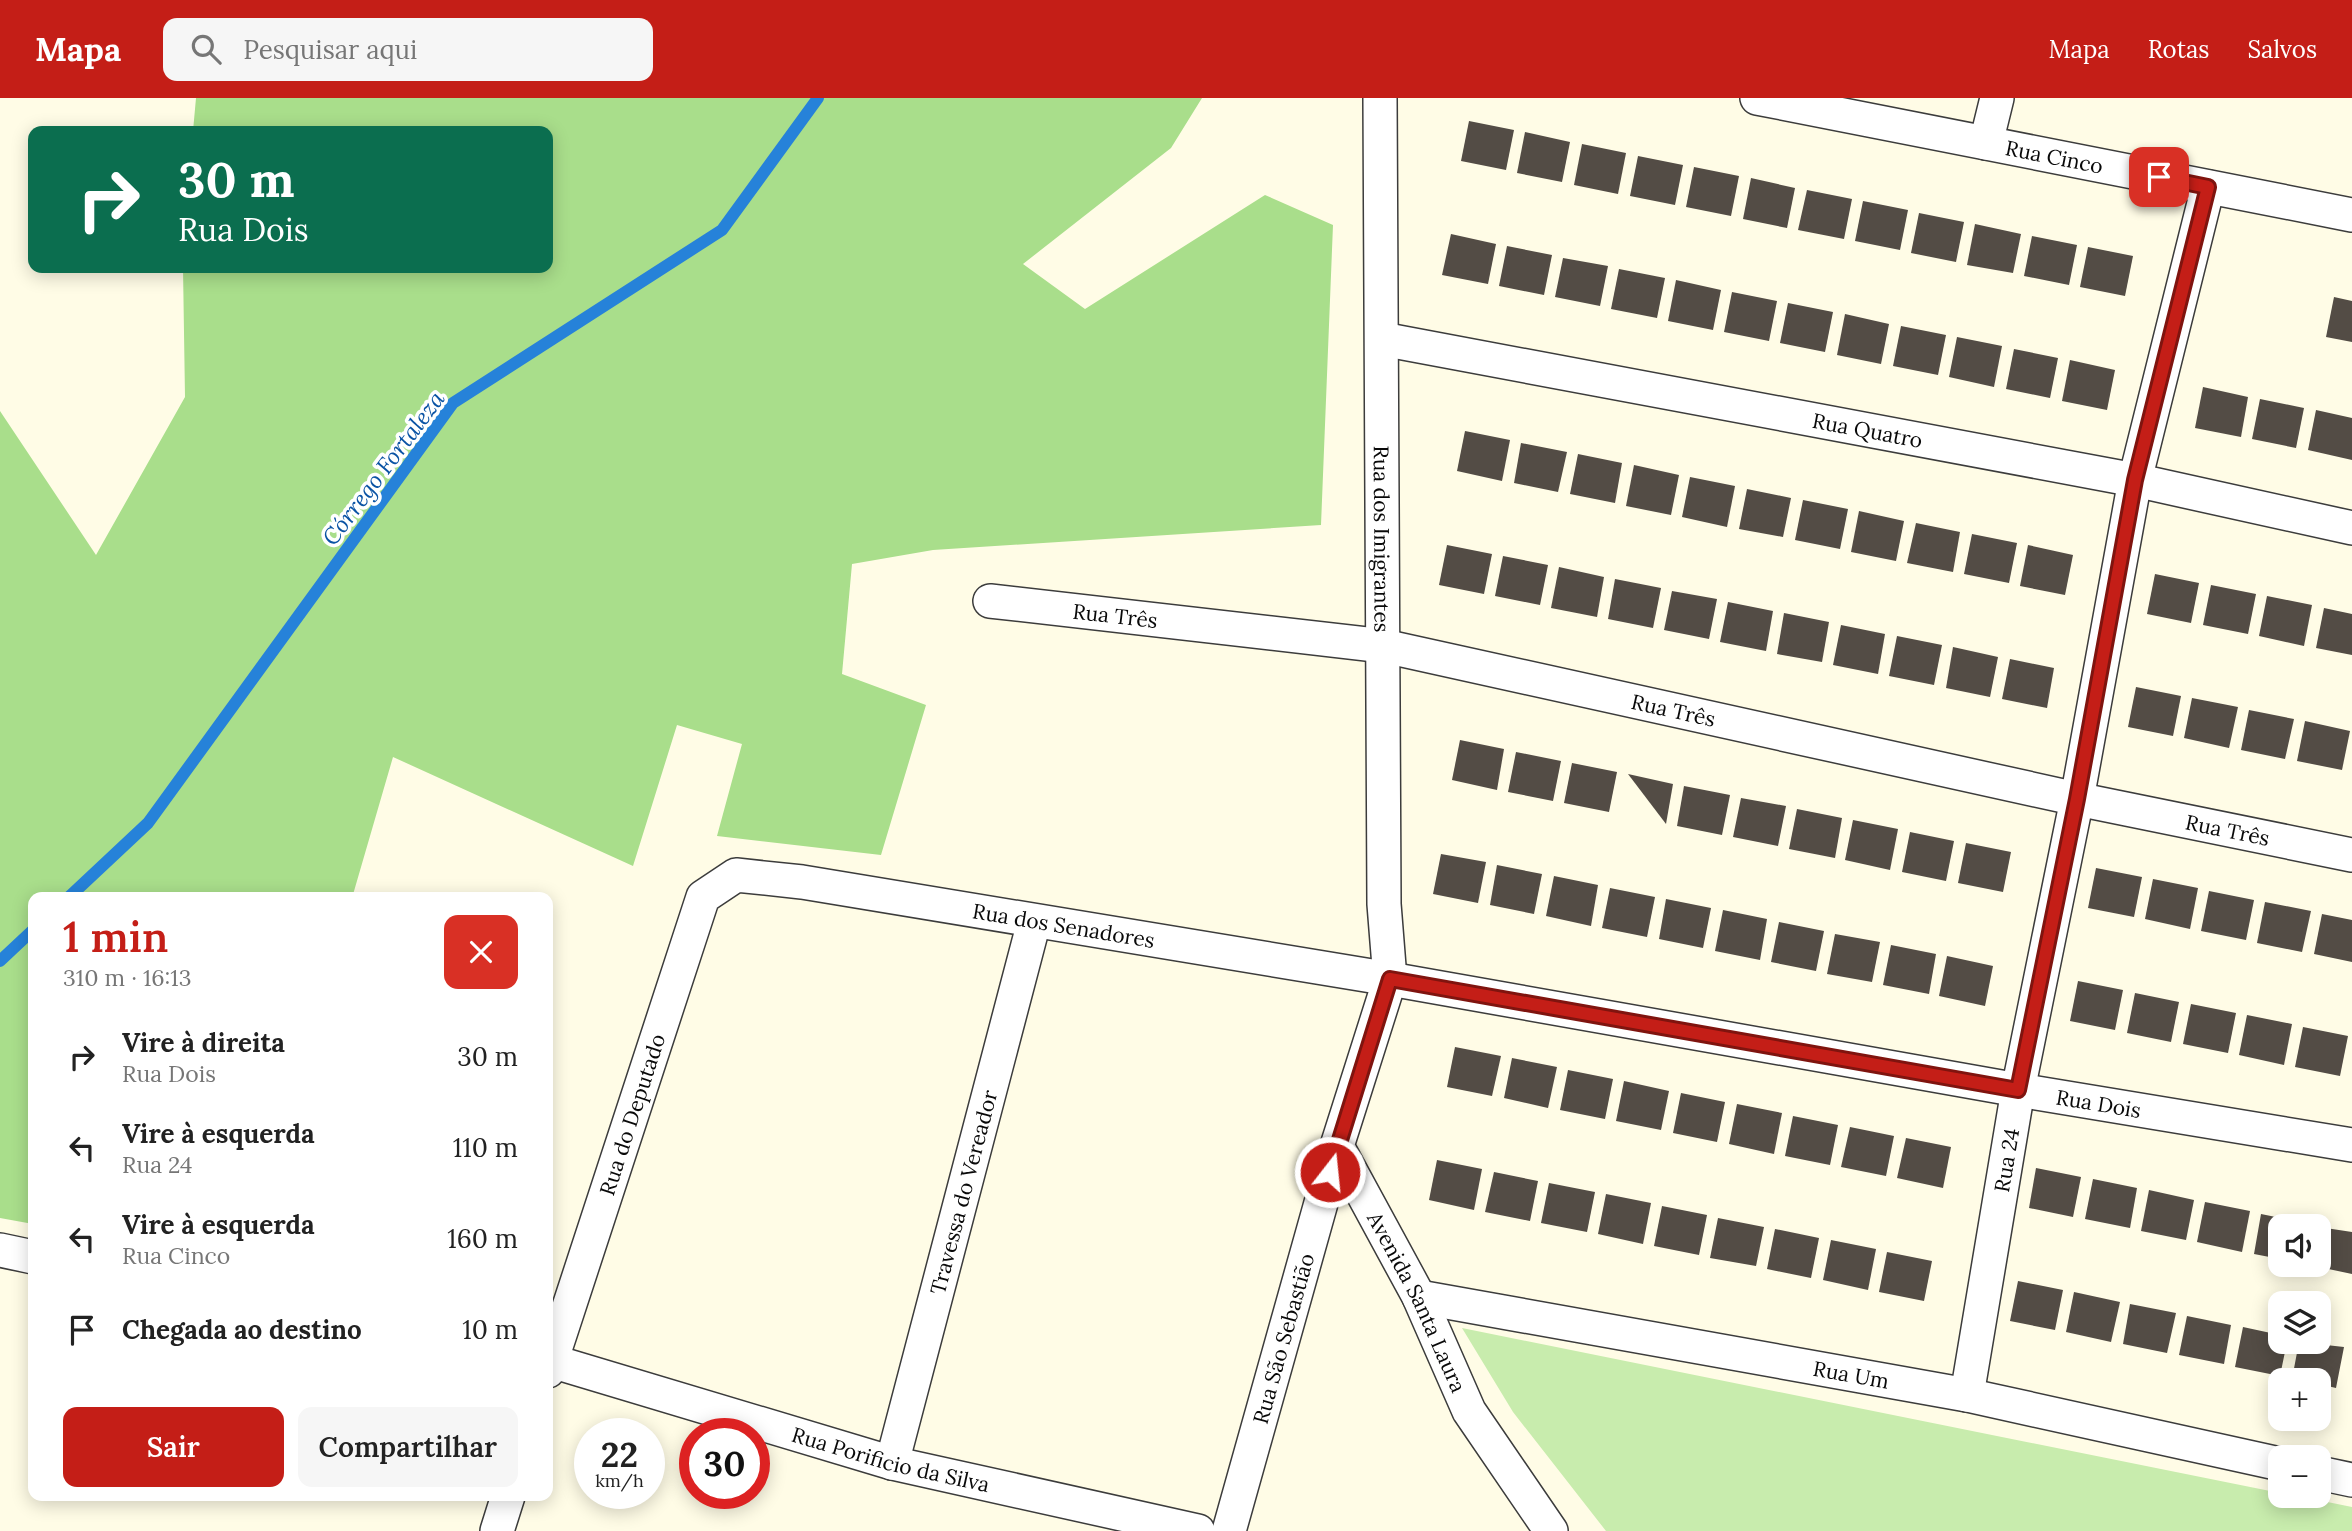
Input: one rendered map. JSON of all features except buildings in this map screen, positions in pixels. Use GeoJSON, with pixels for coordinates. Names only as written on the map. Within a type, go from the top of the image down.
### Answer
{"type":"FeatureCollection","features":[{"type":"Feature","properties":{"kind":"street","name":"Rua dos Imigrantes"},"geometry":{"type":"LineString","coordinates":[[1380,98],[1384,904],[1390,979]]}},
{"type":"Feature","properties":{"kind":"street","name":"Rua Cinco"},"geometry":{"type":"LineString","coordinates":[[1757,98],[2352,215]]}},
{"type":"Feature","properties":{"kind":"street"},"geometry":{"type":"LineString","coordinates":[[1986,143],[1997,98]]}},
{"type":"Feature","properties":{"kind":"street","name":"Rua 24"},"geometry":{"type":"LineString","coordinates":[[1967,1395],[2018,1090],[2077,799],[2135,480],[2208,187]]}},
{"type":"Feature","properties":{"kind":"street","name":"Rua Quatro"},"geometry":{"type":"LineString","coordinates":[[1382,339],[2135,480],[2352,528]]}},
{"type":"Feature","properties":{"kind":"street","name":"Rua Três"},"geometry":{"type":"LineString","coordinates":[[990,601],[1384,646],[2077,799],[2352,855]]}},
{"type":"Feature","properties":{"kind":"street","name":"Rua dos Senadores"},"geometry":{"type":"LineString","coordinates":[[736,876],[802,883],[1390,979]]}},
{"type":"Feature","properties":{"kind":"street","name":"Rua do Deputado"},"geometry":{"type":"LineString","coordinates":[[553,1352],[703,897],[736,876]]}},
{"type":"Feature","properties":{"kind":"street","name":"Travessa do Vereador"},"geometry":{"type":"LineString","coordinates":[[892,1463],[1034,922]]}},
{"type":"Feature","properties":{"kind":"street"},"geometry":{"type":"LineString","coordinates":[[1337,1146],[1390,979]]}},
{"type":"Feature","properties":{"kind":"street","name":"Rua Dois"},"geometry":{"type":"LineString","coordinates":[[1390,979],[2018,1090],[2352,1145]]}},
{"type":"Feature","properties":{"kind":"street","name":"Avenida Santa Laura"},"geometry":{"type":"LineString","coordinates":[[1337,1146],[1419,1297],[1469,1411],[1551,1531]]}},
{"type":"Feature","properties":{"kind":"street","name":"Rua São Sebastião"},"geometry":{"type":"LineString","coordinates":[[1229,1531],[1337,1146]]}},
{"type":"Feature","properties":{"kind":"street"},"geometry":{"type":"LineString","coordinates":[[0,1250],[28,1256]]}},
{"type":"Feature","properties":{"kind":"street","name":"Rua Um"},"geometry":{"type":"LineString","coordinates":[[1419,1297],[1967,1395],[2268,1461]]}},
{"type":"Feature","properties":{"kind":"street","name":"Rua Porificio da Silva"},"geometry":{"type":"LineString","coordinates":[[553,1365],[892,1463],[1198,1531]]}},
{"type":"Feature","properties":{"kind":"street"},"geometry":{"type":"LineString","coordinates":[[2331,1475],[2352,1480]]}},
{"type":"Feature","properties":{"kind":"street"},"geometry":{"type":"LineString","coordinates":[[497,1531],[506,1501]]}},
{"type":"Feature","properties":{"kind":"green space"},"geometry":{"type":"Polygon","coordinates":[[[196,98],[1202,98],[1171,148],[1023,264],[1085,309],[1265,195],[1333,225],[1321,525],[933,550],[852,564],[842,674],[926,705],[881,855],[717,836],[742,744],[677,725],[633,866],[393,757],[354,892],[28,892],[28,1223],[0,1218],[0,411],[96,555],[185,397],[183,273],[553,273],[553,126],[193,126],[196,98]]]}},
{"type":"Feature","properties":{"kind":"green space"},"geometry":{"type":"Polygon","coordinates":[[[1462,1328],[2268,1491],[2268,1508],[2331,1508],[2331,1503],[2352,1507],[2352,1531],[1606,1531],[1513,1412],[1462,1328]]]}},
{"type":"Feature","properties":{"kind":"waterway","name":"Córrego Fortaleza"},"geometry":{"type":"LineString","coordinates":[[74,892],[148,823],[453,403],[722,230],[818,98]]}},
{"type":"Feature","properties":{"kind":"waterway","name":"Córrego Fortaleza"},"geometry":{"type":"LineString","coordinates":[[0,961],[28,935]]}},
{"type":"Feature","properties":{"kind":"route"},"geometry":{"type":"LineString","coordinates":[[1330,1172],[1390,979],[2018,1090],[2077,799],[2135,480],[2208,187],[2159,177]]}}]}
